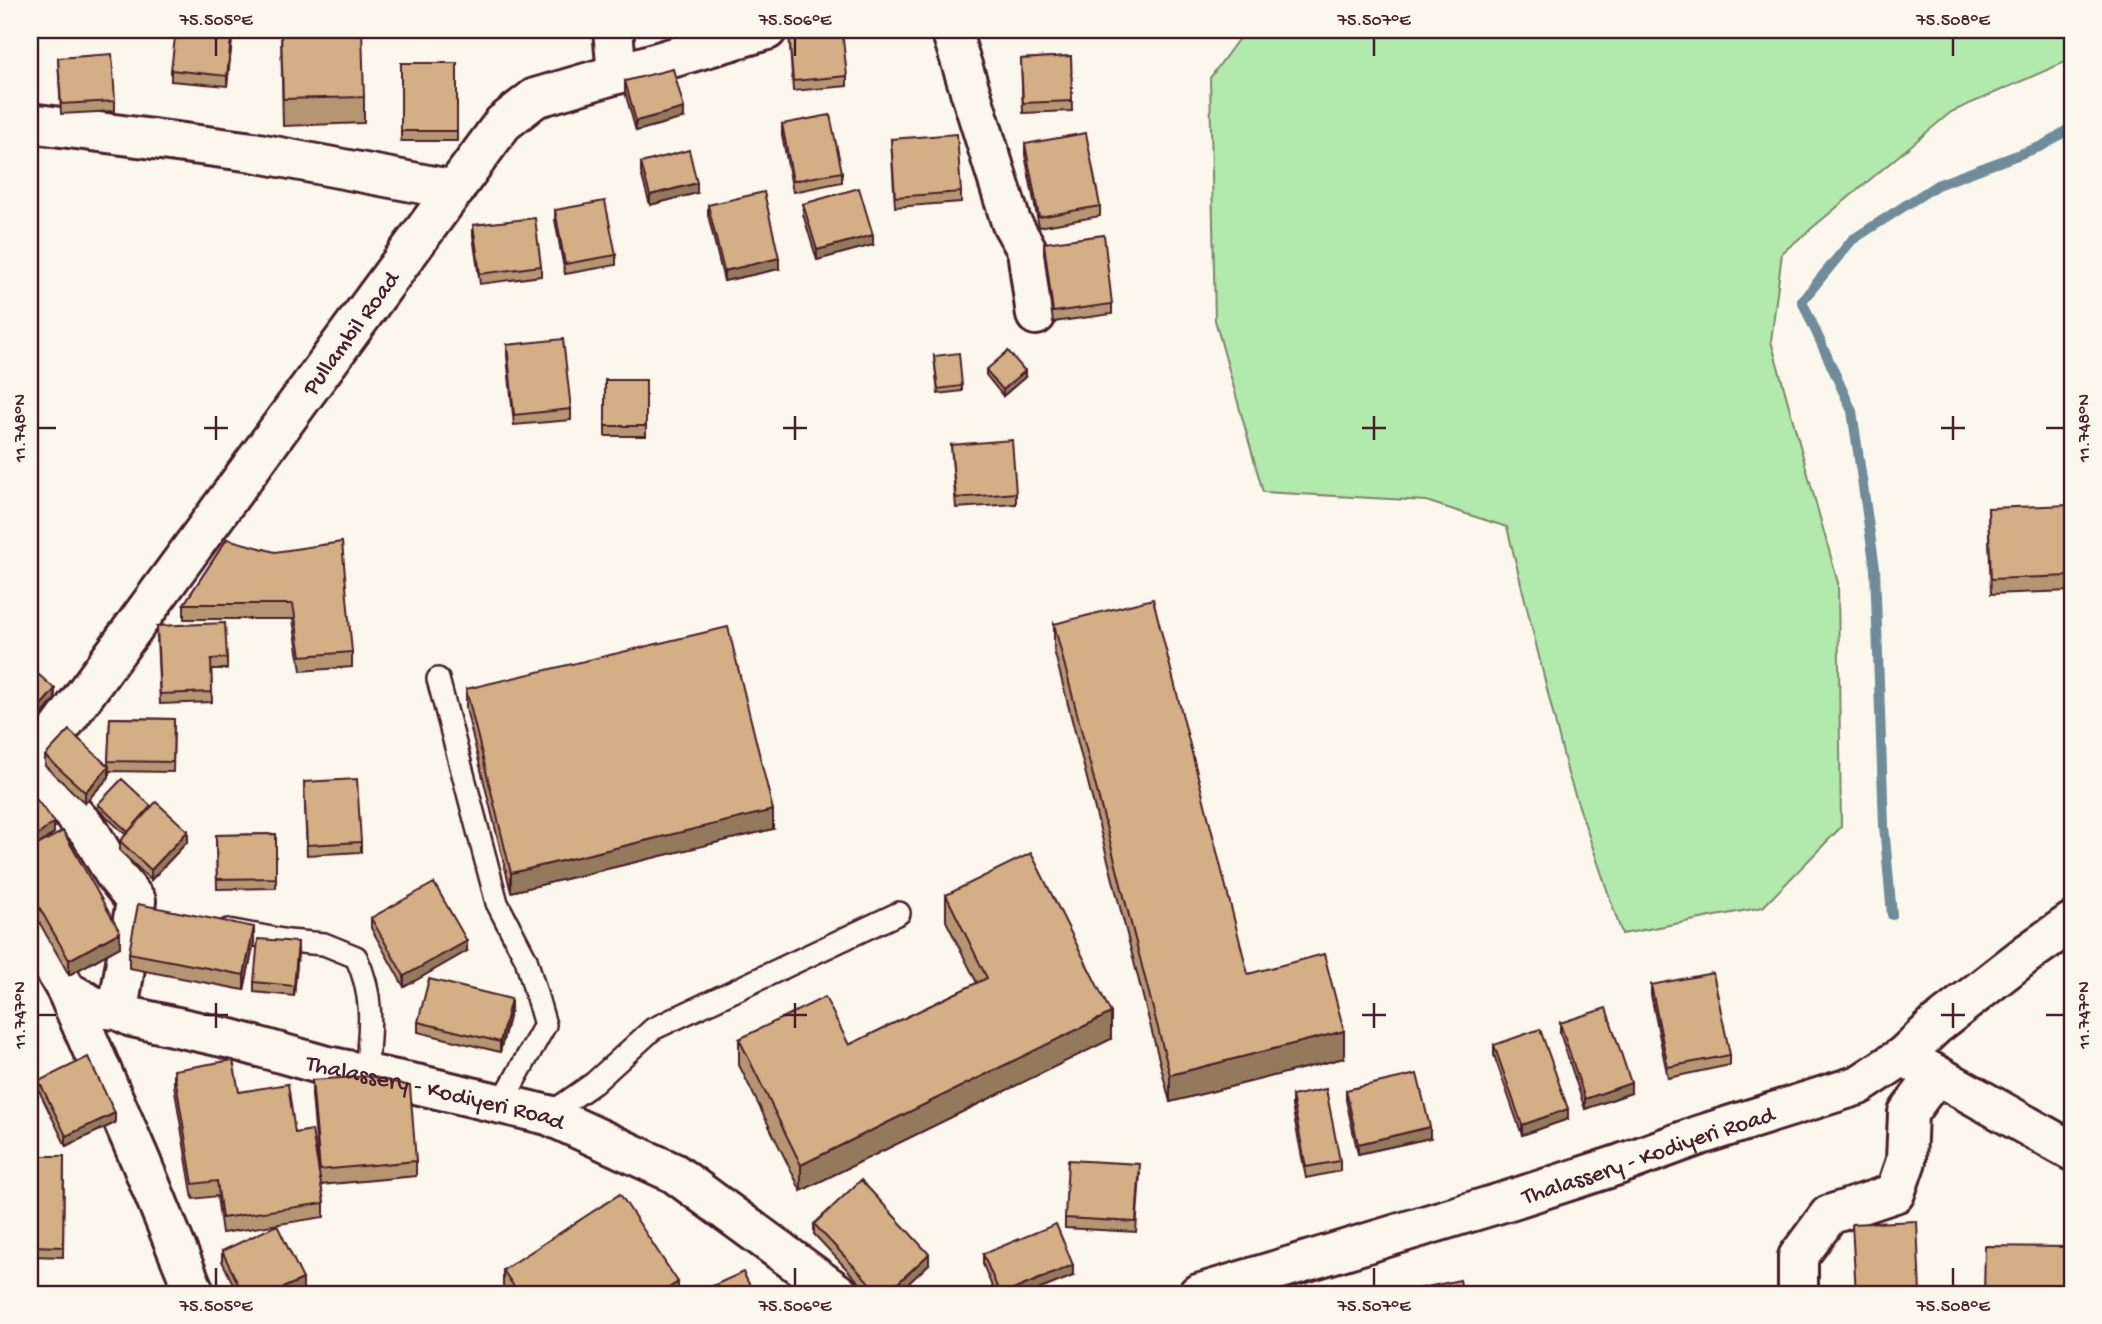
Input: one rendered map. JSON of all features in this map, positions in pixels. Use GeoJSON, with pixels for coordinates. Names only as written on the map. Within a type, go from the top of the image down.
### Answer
{"type":"FeatureCollection","features":[{"type":"Feature","properties":{"kind":"street"},"geometry":{"type":"LineString","coordinates":[[613,30],[617,74]]}},
{"type":"Feature","properties":{"kind":"street","name":"Pullambil Road"},"geometry":{"type":"LineString","coordinates":[[30,768],[503,123],[535,98],[767,30]]}},
{"type":"Feature","properties":{"kind":"street"},"geometry":{"type":"LineString","coordinates":[[951,30],[1011,222],[1027,250],[1036,315]]}},
{"type":"Feature","properties":{"kind":"street"},"geometry":{"type":"LineString","coordinates":[[30,123],[253,152],[455,190]]}},
{"type":"Feature","properties":{"kind":"street"},"geometry":{"type":"LineString","coordinates":[[30,768],[89,831],[115,875],[140,898],[136,901],[118,1010]]}},
{"type":"Feature","properties":{"kind":"street","name":"Thalassery - Kodiyeri Road"},"geometry":{"type":"LineString","coordinates":[[1198,1294],[1510,1200],[1700,1135],[1859,1085],[1903,1056],[1936,1025],[2072,922]]}},
{"type":"Feature","properties":{"kind":"street"},"geometry":{"type":"LineString","coordinates":[[30,927],[67,991],[195,1294]]}},
{"type":"Feature","properties":{"kind":"street","name":"Thalassery - Kodiyeri Road"},"geometry":{"type":"LineString","coordinates":[[67,991],[97,1008],[118,1010],[132,1017],[231,1039],[323,1065],[548,1115],[674,1173],[839,1294]]}},
{"type":"Feature","properties":{"kind":"street"},"geometry":{"type":"LineString","coordinates":[[1903,1056],[2072,1151]]}},
{"type":"Feature","properties":{"kind":"street"},"geometry":{"type":"LineString","coordinates":[[1798,1294],[1798,1257],[1829,1214],[1895,1193],[1906,1161],[1908,1113],[1936,1075]]}},
{"type":"Feature","properties":{"kind":"lane"},"geometry":{"type":"LineString","coordinates":[[438,679],[497,902],[526,959],[545,1025],[501,1104]]}},
{"type":"Feature","properties":{"kind":"lane"},"geometry":{"type":"LineString","coordinates":[[548,1115],[594,1083],[653,1029],[899,913]]}},
{"type":"Feature","properties":{"kind":"lane"},"geometry":{"type":"LineString","coordinates":[[211,927],[288,941],[324,944],[356,957],[365,976],[371,1010],[366,1073]]}},
{"type":"Feature","properties":{"kind":"green space"},"geometry":{"type":"Polygon","coordinates":[[[1245,30],[2072,30],[2072,59],[1951,112],[1782,253],[1771,341],[1838,583],[1841,827],[1763,907],[1622,934],[1568,774],[1507,527],[1426,501],[1263,492],[1215,320],[1210,78],[1245,30]]]}},
{"type":"Feature","properties":{"kind":"building"},"geometry":{"type":"Polygon","coordinates":[[[176,30],[232,30],[227,76],[171,70],[176,30]]]}},
{"type":"Feature","properties":{"kind":"building"},"geometry":{"type":"Polygon","coordinates":[[[281,30],[362,30],[364,97],[283,99],[281,30]]]}},
{"type":"Feature","properties":{"kind":"building"},"geometry":{"type":"Polygon","coordinates":[[[842,30],[847,76],[793,81],[789,31],[842,30]]]}},
{"type":"Feature","properties":{"kind":"building"},"geometry":{"type":"Polygon","coordinates":[[[112,54],[115,101],[61,104],[58,58],[112,54]]]}},
{"type":"Feature","properties":{"kind":"building"},"geometry":{"type":"Polygon","coordinates":[[[1071,56],[1072,101],[1023,103],[1021,59],[1071,56]]]}},
{"type":"Feature","properties":{"kind":"building"},"geometry":{"type":"Polygon","coordinates":[[[401,63],[457,63],[457,131],[401,131],[401,63]]]}},
{"type":"Feature","properties":{"kind":"building"},"geometry":{"type":"Polygon","coordinates":[[[673,69],[684,108],[636,121],[625,81],[673,69]]]}},
{"type":"Feature","properties":{"kind":"building"},"geometry":{"type":"Polygon","coordinates":[[[830,115],[842,172],[793,181],[782,124],[830,115]]]}},
{"type":"Feature","properties":{"kind":"building"},"geometry":{"type":"Polygon","coordinates":[[[1086,133],[1100,206],[1039,217],[1025,144],[1086,133]]]}},
{"type":"Feature","properties":{"kind":"building"},"geometry":{"type":"Polygon","coordinates":[[[957,134],[961,192],[895,197],[891,139],[957,134]]]}},
{"type":"Feature","properties":{"kind":"building"},"geometry":{"type":"Polygon","coordinates":[[[689,150],[697,183],[650,195],[641,163],[689,150]]]}},
{"type":"Feature","properties":{"kind":"building"},"geometry":{"type":"Polygon","coordinates":[[[859,188],[873,235],[817,250],[803,204],[859,188]]]}},
{"type":"Feature","properties":{"kind":"building"},"geometry":{"type":"Polygon","coordinates":[[[764,192],[779,258],[724,271],[708,205],[764,192]]]}},
{"type":"Feature","properties":{"kind":"building"},"geometry":{"type":"Polygon","coordinates":[[[605,201],[616,255],[565,264],[555,210],[605,201]]]}},
{"type":"Feature","properties":{"kind":"building"},"geometry":{"type":"Polygon","coordinates":[[[535,218],[541,266],[480,274],[473,225],[535,218]]]}},
{"type":"Feature","properties":{"kind":"building"},"geometry":{"type":"Polygon","coordinates":[[[1104,235],[1112,304],[1053,312],[1044,243],[1104,235]]]}},
{"type":"Feature","properties":{"kind":"building"},"geometry":{"type":"Polygon","coordinates":[[[563,339],[571,409],[514,415],[507,345],[563,339]]]}},
{"type":"Feature","properties":{"kind":"building"},"geometry":{"type":"Polygon","coordinates":[[[1008,351],[1025,371],[1003,390],[986,370],[1008,351]]]}},
{"type":"Feature","properties":{"kind":"building"},"geometry":{"type":"Polygon","coordinates":[[[959,353],[962,386],[938,389],[934,356],[959,353]]]}},
{"type":"Feature","properties":{"kind":"building"},"geometry":{"type":"Polygon","coordinates":[[[605,380],[646,380],[646,426],[605,426],[605,380]]]}},
{"type":"Feature","properties":{"kind":"building"},"geometry":{"type":"Polygon","coordinates":[[[1012,440],[1016,493],[956,498],[951,445],[1012,440]]]}},
{"type":"Feature","properties":{"kind":"building"},"geometry":{"type":"Polygon","coordinates":[[[2071,505],[2072,576],[1991,579],[1988,508],[2071,505]]]}},
{"type":"Feature","properties":{"kind":"building"},"geometry":{"type":"Polygon","coordinates":[[[227,539],[275,552],[342,542],[352,652],[301,656],[293,604],[184,604],[227,539]]]}},
{"type":"Feature","properties":{"kind":"building"},"geometry":{"type":"Polygon","coordinates":[[[1153,599],[1248,974],[1324,954],[1344,1031],[1170,1075],[1054,624],[1153,599]]]}},
{"type":"Feature","properties":{"kind":"building"},"geometry":{"type":"Polygon","coordinates":[[[225,623],[227,658],[211,659],[212,692],[160,694],[157,626],[225,623]]]}},
{"type":"Feature","properties":{"kind":"building"},"geometry":{"type":"Polygon","coordinates":[[[728,627],[773,810],[511,873],[466,689],[728,627]]]}},
{"type":"Feature","properties":{"kind":"building"},"geometry":{"type":"Polygon","coordinates":[[[30,667],[55,689],[30,718],[30,667]]]}},
{"type":"Feature","properties":{"kind":"building"},"geometry":{"type":"Polygon","coordinates":[[[110,718],[174,719],[173,762],[108,761],[110,718]]]}},
{"type":"Feature","properties":{"kind":"building"},"geometry":{"type":"Polygon","coordinates":[[[69,730],[109,767],[85,792],[45,756],[69,730]]]}},
{"type":"Feature","properties":{"kind":"building"},"geometry":{"type":"Polygon","coordinates":[[[122,779],[151,806],[128,832],[98,804],[122,779]]]}},
{"type":"Feature","properties":{"kind":"building"},"geometry":{"type":"Polygon","coordinates":[[[357,779],[361,842],[307,845],[304,782],[357,779]]]}},
{"type":"Feature","properties":{"kind":"building"},"geometry":{"type":"Polygon","coordinates":[[[30,791],[54,822],[30,841],[30,791]]]}},
{"type":"Feature","properties":{"kind":"building"},"geometry":{"type":"Polygon","coordinates":[[[156,802],[188,831],[151,870],[120,841],[156,802]]]}},
{"type":"Feature","properties":{"kind":"building"},"geometry":{"type":"Polygon","coordinates":[[[63,831],[120,932],[69,960],[30,891],[30,849],[63,831]]]}},
{"type":"Feature","properties":{"kind":"building"},"geometry":{"type":"Polygon","coordinates":[[[276,834],[276,878],[217,879],[216,835],[276,834]]]}},
{"type":"Feature","properties":{"kind":"building"},"geometry":{"type":"Polygon","coordinates":[[[1031,853],[1111,1013],[801,1165],[739,1039],[825,997],[849,1045],[987,978],[946,895],[1031,853]]]}},
{"type":"Feature","properties":{"kind":"building"},"geometry":{"type":"Polygon","coordinates":[[[434,883],[467,941],[404,976],[371,918],[434,883]]]}},
{"type":"Feature","properties":{"kind":"building"},"geometry":{"type":"Polygon","coordinates":[[[138,904],[254,927],[244,975],[129,953],[138,904]]]}},
{"type":"Feature","properties":{"kind":"building"},"geometry":{"type":"Polygon","coordinates":[[[258,939],[298,942],[294,986],[254,982],[258,939]]]}},
{"type":"Feature","properties":{"kind":"building"},"geometry":{"type":"Polygon","coordinates":[[[1713,973],[1730,1055],[1668,1067],[1651,985],[1713,973]]]}},
{"type":"Feature","properties":{"kind":"building"},"geometry":{"type":"Polygon","coordinates":[[[429,979],[511,999],[500,1042],[418,1022],[429,979]]]}},
{"type":"Feature","properties":{"kind":"building"},"geometry":{"type":"Polygon","coordinates":[[[1606,1008],[1631,1083],[1585,1099],[1560,1023],[1606,1008]]]}},
{"type":"Feature","properties":{"kind":"building"},"geometry":{"type":"Polygon","coordinates":[[[1540,1029],[1568,1109],[1522,1125],[1494,1045],[1540,1029]]]}},
{"type":"Feature","properties":{"kind":"building"},"geometry":{"type":"Polygon","coordinates":[[[88,1057],[115,1113],[66,1136],[39,1081],[88,1057]]]}},
{"type":"Feature","properties":{"kind":"building"},"geometry":{"type":"Polygon","coordinates":[[[233,1060],[239,1092],[288,1084],[295,1133],[312,1130],[324,1203],[222,1218],[217,1181],[193,1184],[174,1070],[233,1060]]]}},
{"type":"Feature","properties":{"kind":"building"},"geometry":{"type":"Polygon","coordinates":[[[1417,1074],[1430,1127],[1358,1144],[1346,1090],[1417,1074]]]}},
{"type":"Feature","properties":{"kind":"building"},"geometry":{"type":"Polygon","coordinates":[[[370,1076],[410,1086],[416,1161],[320,1170],[312,1080],[370,1076]]]}},
{"type":"Feature","properties":{"kind":"building"},"geometry":{"type":"Polygon","coordinates":[[[1326,1089],[1340,1161],[1306,1167],[1292,1096],[1326,1089]]]}},
{"type":"Feature","properties":{"kind":"building"},"geometry":{"type":"Polygon","coordinates":[[[30,1099],[37,1115],[30,1118],[30,1099]]]}},
{"type":"Feature","properties":{"kind":"building"},"geometry":{"type":"Polygon","coordinates":[[[30,1156],[64,1156],[63,1247],[30,1246],[30,1156]]]}},
{"type":"Feature","properties":{"kind":"building"},"geometry":{"type":"Polygon","coordinates":[[[1068,1160],[1140,1164],[1136,1222],[1065,1218],[1068,1160]]]}},
{"type":"Feature","properties":{"kind":"building"},"geometry":{"type":"Polygon","coordinates":[[[861,1180],[929,1254],[886,1294],[880,1294],[814,1224],[861,1180]]]}},
{"type":"Feature","properties":{"kind":"building"},"geometry":{"type":"Polygon","coordinates":[[[620,1194],[678,1282],[659,1294],[519,1294],[503,1270],[620,1194]]]}},
{"type":"Feature","properties":{"kind":"building"},"geometry":{"type":"Polygon","coordinates":[[[1917,1221],[1920,1294],[1856,1294],[1852,1224],[1917,1221]]]}},
{"type":"Feature","properties":{"kind":"building"},"geometry":{"type":"Polygon","coordinates":[[[1056,1224],[1073,1265],[1000,1294],[983,1254],[1056,1224]]]}},
{"type":"Feature","properties":{"kind":"building"},"geometry":{"type":"Polygon","coordinates":[[[277,1225],[303,1279],[269,1294],[243,1294],[222,1251],[277,1225]]]}},
{"type":"Feature","properties":{"kind":"building"},"geometry":{"type":"Polygon","coordinates":[[[1985,1246],[2072,1247],[2072,1294],[1984,1294],[1985,1246]]]}},
{"type":"Feature","properties":{"kind":"building"},"geometry":{"type":"Polygon","coordinates":[[[743,1272],[754,1294],[695,1294],[743,1272]]]}},
{"type":"Feature","properties":{"kind":"building"},"geometry":{"type":"Polygon","coordinates":[[[1460,1280],[1463,1294],[1394,1294],[1460,1280]]]}},
{"type":"Feature","properties":{"kind":"waterway"},"geometry":{"type":"LineString","coordinates":[[1892,915],[1884,826],[1875,568],[1852,411],[1802,301],[1852,240],[1937,185],[2042,146],[2072,127]]}}]}
